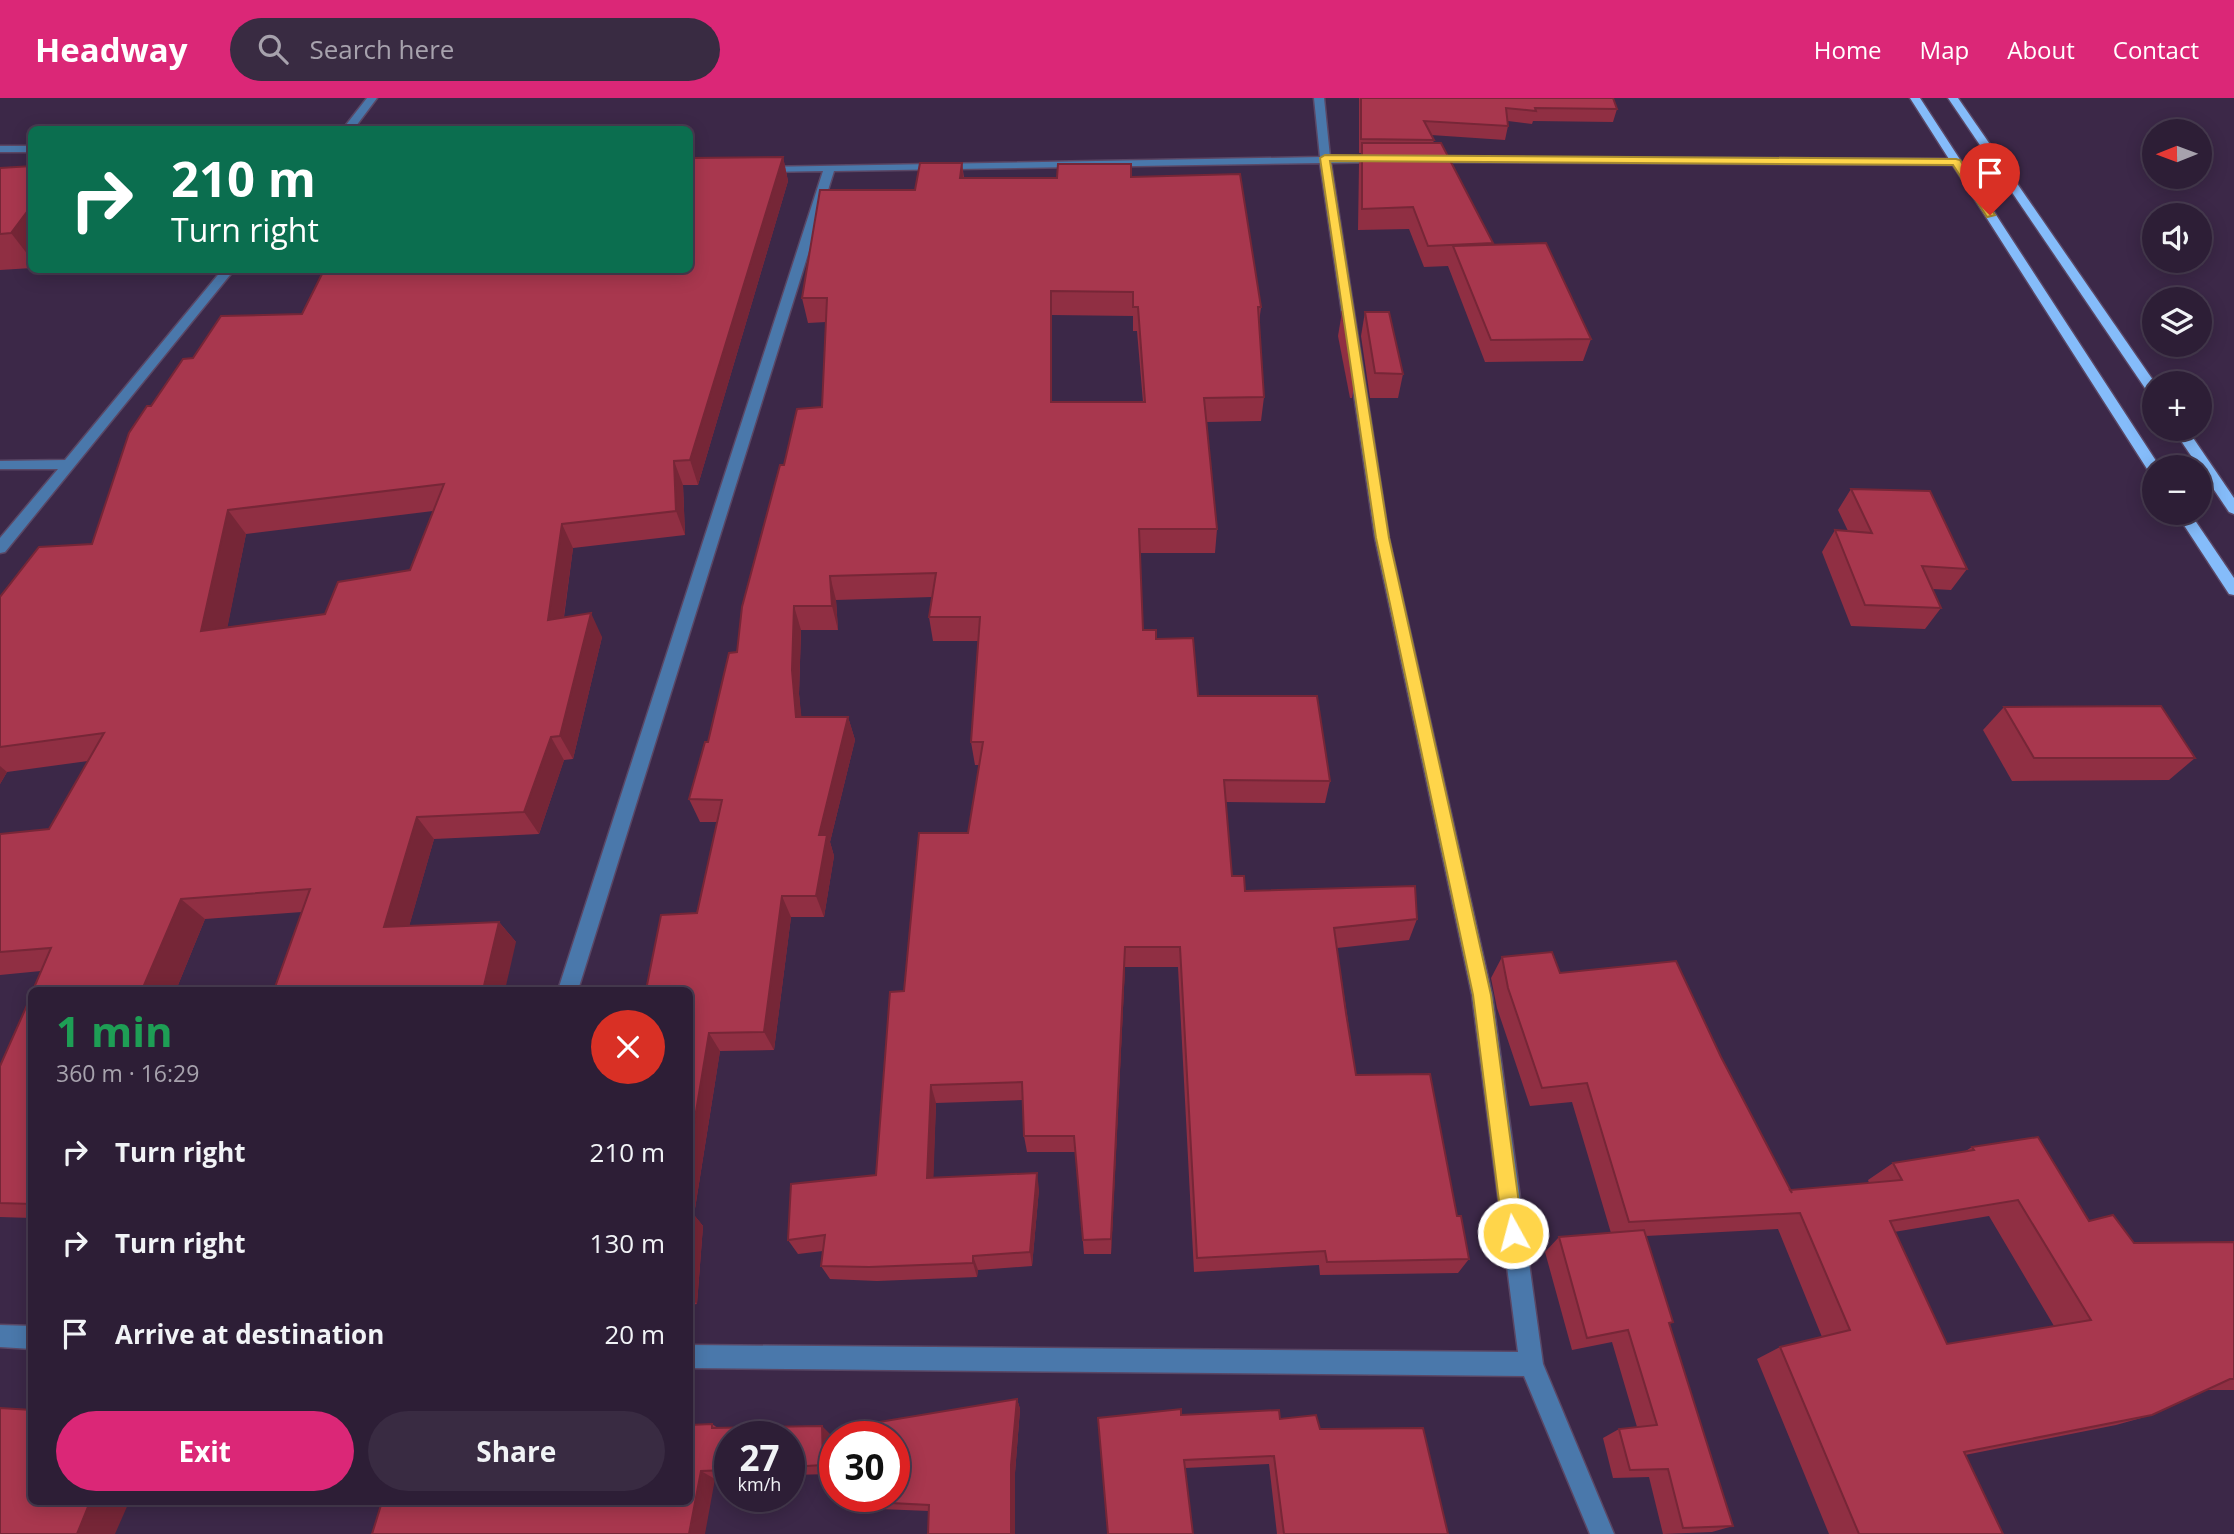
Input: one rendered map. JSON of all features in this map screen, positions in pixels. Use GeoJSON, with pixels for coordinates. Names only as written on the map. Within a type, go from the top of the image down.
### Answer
{"type":"FeatureCollection","features":[{"type":"Feature","properties":{"kind":"main road"},"geometry":{"type":"LineString","coordinates":[[1915,98],[2145,455]]}},
{"type":"Feature","properties":{"kind":"main road"},"geometry":{"type":"LineString","coordinates":[[1953,98],[2142,373]]}},
{"type":"Feature","properties":{"kind":"main road"},"geometry":{"type":"LineString","coordinates":[[2188,441],[2234,509]]}},
{"type":"Feature","properties":{"kind":"main road"},"geometry":{"type":"LineString","coordinates":[[2191,525],[2234,590]]}},
{"type":"Feature","properties":{"kind":"street"},"geometry":{"type":"LineString","coordinates":[[350,126],[372,98]]}},
{"type":"Feature","properties":{"kind":"street"},"geometry":{"type":"LineString","coordinates":[[1319,98],[1325,158],[1382,538],[1482,995],[1531,1364],[1602,1534]]}},
{"type":"Feature","properties":{"kind":"street"},"geometry":{"type":"LineString","coordinates":[[0,149],[28,149]]}},
{"type":"Feature","properties":{"kind":"street"},"geometry":{"type":"LineString","coordinates":[[745,169],[829,170],[1325,158],[1394,159]]}},
{"type":"Feature","properties":{"kind":"street"},"geometry":{"type":"LineString","coordinates":[[1421,159],[1956,162]]}},
{"type":"Feature","properties":{"kind":"street"},"geometry":{"type":"LineString","coordinates":[[569,987],[829,170]]}},
{"type":"Feature","properties":{"kind":"street"},"geometry":{"type":"LineString","coordinates":[[0,548],[66,464],[225,273]]}},
{"type":"Feature","properties":{"kind":"street"},"geometry":{"type":"LineString","coordinates":[[0,465],[66,464]]}},
{"type":"Feature","properties":{"kind":"street"},"geometry":{"type":"LineString","coordinates":[[0,1336],[28,1338]]}},
{"type":"Feature","properties":{"kind":"street"},"geometry":{"type":"LineString","coordinates":[[693,1357],[1531,1364]]}},
{"type":"Feature","properties":{"kind":"building"},"geometry":{"type":"Polygon","coordinates":[[[1361,98],[1613,98],[1617,109],[1535,108],[1536,111],[1506,108],[1508,126],[1424,121],[1434,140],[1361,139],[1361,98]]]}},
{"type":"Feature","properties":{"kind":"building"},"geometry":{"type":"Polygon","coordinates":[[[1362,143],[1441,143],[1493,243],[1428,246],[1413,207],[1362,209],[1362,143]]]}},
{"type":"Feature","properties":{"kind":"building"},"geometry":{"type":"Polygon","coordinates":[[[783,157],[690,460],[674,461],[676,511],[562,524],[548,620],[591,613],[560,736],[551,737],[524,812],[417,817],[384,927],[499,922],[484,987],[275,987],[310,889],[181,899],[143,987],[34,987],[51,948],[0,952],[0,834],[49,829],[104,733],[0,747],[0,597],[39,547],[92,544],[129,433],[183,359],[193,358],[221,316],[302,314],[322,273],[693,273],[693,158],[783,157]],[[444,484],[228,510],[201,631],[325,614],[338,582],[410,570],[444,484]]]}},
{"type":"Feature","properties":{"kind":"building"},"geometry":{"type":"Polygon","coordinates":[[[920,163],[962,163],[960,178],[1057,178],[1058,164],[1131,164],[1131,177],[1240,174],[1261,307],[1258,307],[1264,397],[1204,398],[1217,529],[1139,529],[1143,630],[1156,630],[1156,639],[1193,638],[1198,696],[1317,696],[1330,781],[1224,780],[1232,876],[1244,876],[1245,891],[1415,886],[1417,919],[1334,928],[1346,1013],[1356,1075],[1430,1074],[1457,1216],[1461,1216],[1469,1259],[1327,1262],[1325,1251],[1197,1258],[1180,947],[1125,947],[1111,1239],[1083,1240],[1074,1136],[1024,1136],[1022,1082],[931,1085],[927,1178],[1037,1173],[1030,1252],[973,1256],[973,1263],[821,1266],[825,1235],[788,1240],[791,1184],[876,1175],[890,992],[904,991],[919,833],[968,833],[983,742],[971,742],[980,617],[929,617],[936,573],[830,576],[832,606],[794,606],[792,670],[796,717],[848,717],[819,835],[827,835],[816,896],[782,896],[764,1032],[709,1033],[693,1130],[693,987],[647,987],[661,915],[697,913],[722,800],[689,799],[705,742],[708,742],[729,653],[737,652],[742,607],[780,465],[784,465],[797,409],[822,407],[827,298],[802,298],[820,190],[915,190],[920,163]],[[1051,291],[1051,402],[1145,402],[1138,307],[1133,307],[1133,292],[1051,291]]]}},
{"type":"Feature","properties":{"kind":"building"},"geometry":{"type":"Polygon","coordinates":[[[28,166],[28,210],[11,233],[0,234],[0,168],[28,166]]]}},
{"type":"Feature","properties":{"kind":"building"},"geometry":{"type":"Polygon","coordinates":[[[1546,243],[1591,339],[1491,340],[1453,246],[1546,243]]]}},
{"type":"Feature","properties":{"kind":"building"},"geometry":{"type":"Polygon","coordinates":[[[1342,312],[1347,312],[1356,373],[1354,373],[1342,312]]]}},
{"type":"Feature","properties":{"kind":"building"},"geometry":{"type":"Polygon","coordinates":[[[1365,312],[1389,312],[1403,374],[1375,373],[1365,312]]]}},
{"type":"Feature","properties":{"kind":"building"},"geometry":{"type":"Polygon","coordinates":[[[1851,489],[1930,491],[1967,569],[1922,566],[1941,608],[1865,605],[1835,530],[1872,533],[1851,489]]]}},
{"type":"Feature","properties":{"kind":"building"},"geometry":{"type":"Polygon","coordinates":[[[2161,706],[2195,758],[2034,758],[2004,707],[2161,706]]]}},
{"type":"Feature","properties":{"kind":"building"},"geometry":{"type":"Polygon","coordinates":[[[1552,952],[1560,973],[1676,961],[1721,1057],[1790,1190],[1902,1180],[1893,1163],[2038,1137],[2089,1221],[2113,1215],[2134,1243],[2234,1242],[2234,1379],[2152,1415],[1964,1452],[2003,1534],[1859,1534],[1780,1347],[1850,1330],[1800,1213],[1629,1222],[1587,1083],[1542,1088],[1508,988],[1502,957],[1552,952]],[[2018,1200],[1890,1221],[1947,1344],[2091,1320],[2018,1200]]]}},
{"type":"Feature","properties":{"kind":"building"},"geometry":{"type":"Polygon","coordinates":[[[28,1003],[28,1204],[0,1203],[0,1066],[28,1003]]]}},
{"type":"Feature","properties":{"kind":"building"},"geometry":{"type":"Polygon","coordinates":[[[1644,1230],[1673,1322],[1669,1323],[1733,1526],[1683,1528],[1668,1469],[1630,1470],[1619,1429],[1657,1425],[1628,1330],[1587,1338],[1559,1237],[1644,1230]]]}},
{"type":"Feature","properties":{"kind":"building"},"geometry":{"type":"Polygon","coordinates":[[[1017,1399],[1011,1465],[1011,1534],[928,1534],[929,1505],[910,1504],[910,1421],[885,1421],[1017,1399]]]}},
{"type":"Feature","properties":{"kind":"building"},"geometry":{"type":"Polygon","coordinates":[[[0,1408],[28,1410],[28,1505],[89,1505],[77,1534],[0,1534],[0,1408]]]}},
{"type":"Feature","properties":{"kind":"building"},"geometry":{"type":"Polygon","coordinates":[[[1181,1409],[1181,1415],[1279,1410],[1280,1419],[1316,1415],[1320,1429],[1423,1428],[1448,1534],[1284,1534],[1274,1456],[1184,1460],[1193,1534],[1108,1534],[1098,1418],[1181,1409]]]}},
{"type":"Feature","properties":{"kind":"building"},"geometry":{"type":"Polygon","coordinates":[[[712,1424],[714,1471],[701,1471],[689,1534],[372,1534],[381,1505],[693,1505],[693,1425],[712,1424]]]}},
{"type":"Feature","properties":{"kind":"building"},"geometry":{"type":"Polygon","coordinates":[[[805,1426],[819,1426],[819,1465],[805,1466],[805,1426]]]}},
{"type":"Feature","properties":{"kind":"route"},"geometry":{"type":"LineString","coordinates":[[1513,1233],[1482,995],[1382,538],[1325,158],[1956,162],[1990,215]]}}]}
